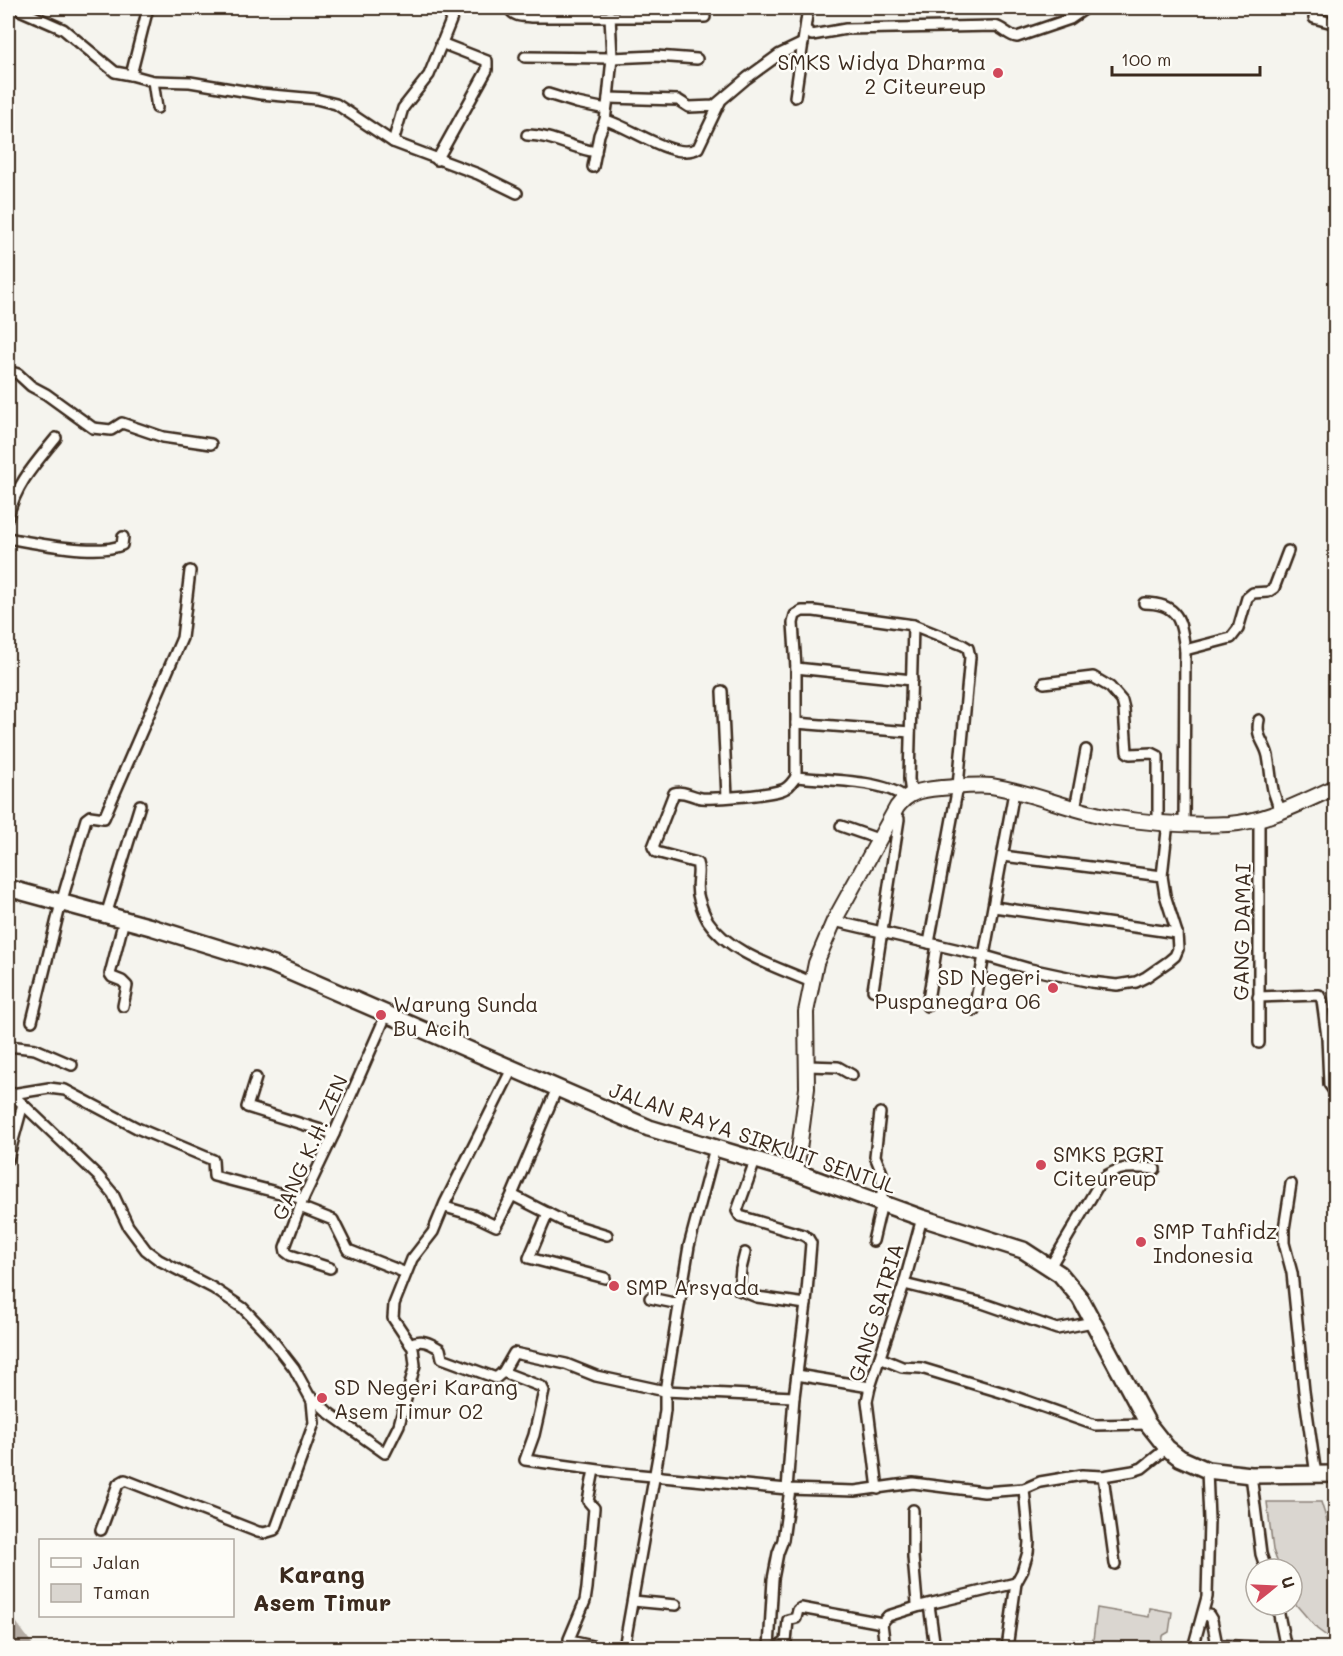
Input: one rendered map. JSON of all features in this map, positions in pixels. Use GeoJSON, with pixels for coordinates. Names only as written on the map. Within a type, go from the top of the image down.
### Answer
{"type":"FeatureCollection","features":[{"type":"Feature","properties":{"kind":"main road","name":"JALAN RAYA SIRKUIT SENTUL"},"geometry":{"type":"LineString","coordinates":[[8,888],[214,946],[274,966],[649,1128],[796,1172],[922,1218],[1023,1250],[1068,1282],[1094,1322],[1148,1424],[1167,1448],[1180,1458],[1207,1470],[1251,1475],[1335,1474]]}},
{"type":"Feature","properties":{"kind":"street"},"geometry":{"type":"LineString","coordinates":[[15,8],[63,29],[115,72],[153,81],[190,82],[261,94],[316,99],[336,104],[393,142],[478,174],[517,193]]}},
{"type":"Feature","properties":{"kind":"street"},"geometry":{"type":"LineString","coordinates":[[130,75],[148,8]]}},
{"type":"Feature","properties":{"kind":"street"},"geometry":{"type":"LineString","coordinates":[[393,142],[403,108],[429,75],[456,8]]}},
{"type":"Feature","properties":{"kind":"street"},"geometry":{"type":"LineString","coordinates":[[495,8],[509,8],[518,15],[531,17],[617,13],[705,17]]}},
{"type":"Feature","properties":{"kind":"street"},"geometry":{"type":"LineString","coordinates":[[795,97],[808,8]]}},
{"type":"Feature","properties":{"kind":"street"},"geometry":{"type":"LineString","coordinates":[[806,30],[812,35],[846,29],[995,26],[1017,37],[1070,19],[1086,8]]}},
{"type":"Feature","properties":{"kind":"street"},"geometry":{"type":"LineString","coordinates":[[593,167],[599,135],[605,120],[617,13]]}},
{"type":"Feature","properties":{"kind":"street"},"geometry":{"type":"LineString","coordinates":[[1314,18],[1335,24]]}},
{"type":"Feature","properties":{"kind":"street"},"geometry":{"type":"LineString","coordinates":[[437,160],[488,65],[487,61],[441,43]]}},
{"type":"Feature","properties":{"kind":"street"},"geometry":{"type":"LineString","coordinates":[[608,98],[673,100],[689,107],[700,108],[714,106],[780,54],[803,43]]}},
{"type":"Feature","properties":{"kind":"street"},"geometry":{"type":"LineString","coordinates":[[525,57],[697,58]]}},
{"type":"Feature","properties":{"kind":"street"},"geometry":{"type":"LineString","coordinates":[[153,81],[157,108]]}},
{"type":"Feature","properties":{"kind":"street"},"geometry":{"type":"LineString","coordinates":[[548,94],[606,109]]}},
{"type":"Feature","properties":{"kind":"street"},"geometry":{"type":"LineString","coordinates":[[605,120],[656,144],[692,150],[698,148],[720,102]]}},
{"type":"Feature","properties":{"kind":"street"},"geometry":{"type":"LineString","coordinates":[[527,135],[547,137],[583,150],[596,152]]}},
{"type":"Feature","properties":{"kind":"street"},"geometry":{"type":"LineString","coordinates":[[8,371],[18,374],[31,386],[93,428],[111,430],[122,423],[163,437],[211,444]]}},
{"type":"Feature","properties":{"kind":"street"},"geometry":{"type":"LineString","coordinates":[[8,517],[11,503],[26,474],[56,438]]}},
{"type":"Feature","properties":{"kind":"street"},"geometry":{"type":"LineString","coordinates":[[8,538],[39,544],[98,549],[122,545],[123,537]]}},
{"type":"Feature","properties":{"kind":"street"},"geometry":{"type":"LineString","coordinates":[[1185,650],[1228,640],[1235,635],[1247,598],[1252,593],[1268,592],[1274,588],[1288,551]]}},
{"type":"Feature","properties":{"kind":"street"},"geometry":{"type":"LineString","coordinates":[[32,1022],[61,903],[86,819],[90,816],[104,818],[182,638],[190,572]]}},
{"type":"Feature","properties":{"kind":"street"},"geometry":{"type":"LineString","coordinates":[[1144,603],[1163,605],[1176,614],[1181,624],[1185,650],[1184,823]]}},
{"type":"Feature","properties":{"kind":"street"},"geometry":{"type":"LineString","coordinates":[[811,982],[752,955],[724,937],[708,921],[703,910],[696,889],[697,863],[654,850],[654,844],[672,795],[681,792],[701,798],[727,797],[782,790],[796,777],[796,668],[793,622],[795,615],[802,611],[814,610],[913,625],[963,645],[969,651],[958,786],[933,944],[927,1006]]}},
{"type":"Feature","properties":{"kind":"street"},"geometry":{"type":"LineString","coordinates":[[796,1172],[808,1066],[806,1012],[816,963],[834,921],[878,839],[908,795],[913,625]]}},
{"type":"Feature","properties":{"kind":"street"},"geometry":{"type":"LineString","coordinates":[[796,668],[912,680]]}},
{"type":"Feature","properties":{"kind":"street"},"geometry":{"type":"LineString","coordinates":[[834,921],[985,956],[1030,969],[1117,985],[1136,982],[1174,956],[1178,949],[1177,933],[1165,895],[1162,876],[1163,822],[1158,756],[1152,753],[1130,754],[1127,752],[1124,709],[1117,694],[1102,681],[1093,677],[1044,683]]}},
{"type":"Feature","properties":{"kind":"street"},"geometry":{"type":"LineString","coordinates":[[722,691],[727,797]]}},
{"type":"Feature","properties":{"kind":"street"},"geometry":{"type":"LineString","coordinates":[[1259,720],[1257,729],[1268,754],[1271,789],[1282,812]]}},
{"type":"Feature","properties":{"kind":"street"},"geometry":{"type":"LineString","coordinates":[[796,723],[910,732]]}},
{"type":"Feature","properties":{"kind":"street"},"geometry":{"type":"LineString","coordinates":[[1075,809],[1079,799],[1086,750]]}},
{"type":"Feature","properties":{"kind":"street"},"geometry":{"type":"LineString","coordinates":[[796,777],[876,786],[908,795],[921,790],[958,786],[990,786],[1118,818],[1184,823],[1226,824],[1259,820],[1334,790]]}},
{"type":"Feature","properties":{"kind":"street"},"geometry":{"type":"LineString","coordinates":[[974,1010],[1014,792]]}},
{"type":"Feature","properties":{"kind":"street"},"geometry":{"type":"LineString","coordinates":[[106,915],[140,805]]}},
{"type":"Feature","properties":{"kind":"street"},"geometry":{"type":"LineString","coordinates":[[873,990],[899,819]]}},
{"type":"Feature","properties":{"kind":"street","name":"GANG DAMAI"},"geometry":{"type":"LineString","coordinates":[[1259,820],[1257,997],[1259,1043]]}},
{"type":"Feature","properties":{"kind":"street"},"geometry":{"type":"LineString","coordinates":[[841,826],[878,839]]}},
{"type":"Feature","properties":{"kind":"street"},"geometry":{"type":"LineString","coordinates":[[1003,855],[1162,876]]}},
{"type":"Feature","properties":{"kind":"street"},"geometry":{"type":"LineString","coordinates":[[994,907],[1177,933]]}},
{"type":"Feature","properties":{"kind":"street"},"geometry":{"type":"LineString","coordinates":[[123,1006],[127,986],[110,974],[124,920]]}},
{"type":"Feature","properties":{"kind":"street"},"geometry":{"type":"LineString","coordinates":[[1257,997],[1319,995],[1322,1000],[1327,1037],[1329,1084],[1335,1094]]}},
{"type":"Feature","properties":{"kind":"street","name":"GANG K.H. ZEN"},"geometry":{"type":"LineString","coordinates":[[330,1268],[290,1255],[285,1251],[302,1203],[387,1013]]}},
{"type":"Feature","properties":{"kind":"street"},"geometry":{"type":"LineString","coordinates":[[8,1047],[35,1049],[72,1065]]}},
{"type":"Feature","properties":{"kind":"street"},"geometry":{"type":"LineString","coordinates":[[808,1066],[838,1067],[852,1075]]}},
{"type":"Feature","properties":{"kind":"street"},"geometry":{"type":"LineString","coordinates":[[10,1092],[98,1176],[113,1194],[128,1226],[146,1250],[159,1260],[213,1288],[243,1308],[281,1350],[311,1397],[329,1413],[386,1453],[399,1425],[415,1360],[410,1344],[394,1322],[393,1306],[414,1254],[433,1232],[512,1069]]}},
{"type":"Feature","properties":{"kind":"street"},"geometry":{"type":"LineString","coordinates":[[256,1078],[247,1107],[334,1134]]}},
{"type":"Feature","properties":{"kind":"street"},"geometry":{"type":"LineString","coordinates":[[10,1092],[49,1088],[65,1090],[137,1128],[213,1160],[214,1176],[302,1203],[333,1220],[348,1250],[406,1273]]}},
{"type":"Feature","properties":{"kind":"street"},"geometry":{"type":"LineString","coordinates":[[445,1207],[473,1215],[496,1226],[512,1195],[557,1088]]}},
{"type":"Feature","properties":{"kind":"street"},"geometry":{"type":"LineString","coordinates":[[8,1160],[23,1104]]}},
{"type":"Feature","properties":{"kind":"street"},"geometry":{"type":"LineString","coordinates":[[873,1241],[882,1203],[882,1173],[876,1156],[880,1113]]}},
{"type":"Feature","properties":{"kind":"street"},"geometry":{"type":"LineString","coordinates":[[624,1648],[665,1410],[665,1391],[688,1246],[715,1148]]}},
{"type":"Feature","properties":{"kind":"street"},"geometry":{"type":"LineString","coordinates":[[755,1161],[737,1211],[740,1216],[808,1238],[811,1243],[794,1397],[789,1489],[783,1540],[773,1579],[769,1647],[779,1646],[786,1642],[788,1620],[797,1617],[800,1609],[882,1623]]}},
{"type":"Feature","properties":{"kind":"street"},"geometry":{"type":"LineString","coordinates":[[1050,1267],[1102,1179],[1111,1172],[1125,1167],[1155,1169]]}},
{"type":"Feature","properties":{"kind":"street"},"geometry":{"type":"LineString","coordinates":[[1291,1184],[1284,1243],[1292,1273],[1304,1391],[1316,1474]]}},
{"type":"Feature","properties":{"kind":"street"},"geometry":{"type":"LineString","coordinates":[[512,1195],[565,1222],[607,1235]]}},
{"type":"Feature","properties":{"kind":"street"},"geometry":{"type":"LineString","coordinates":[[548,1213],[529,1258],[605,1278]]}},
{"type":"Feature","properties":{"kind":"street","name":"GANG SATRIA"},"geometry":{"type":"LineString","coordinates":[[878,1489],[867,1401],[922,1218]]}},
{"type":"Feature","properties":{"kind":"street"},"geometry":{"type":"LineString","coordinates":[[745,1253],[739,1290],[757,1297],[806,1304]]}},
{"type":"Feature","properties":{"kind":"street"},"geometry":{"type":"LineString","coordinates":[[904,1284],[982,1303],[1057,1329],[1094,1322]]}},
{"type":"Feature","properties":{"kind":"street"},"geometry":{"type":"LineString","coordinates":[[651,1298],[679,1304]]}},
{"type":"Feature","properties":{"kind":"street"},"geometry":{"type":"LineString","coordinates":[[410,1344],[420,1341],[430,1343],[440,1349],[442,1358],[496,1378],[503,1372],[514,1353],[567,1364],[596,1376],[665,1391],[794,1397]]}},
{"type":"Feature","properties":{"kind":"street"},"geometry":{"type":"LineString","coordinates":[[880,1358],[902,1367],[921,1368],[1004,1393],[1095,1425],[1148,1424]]}},
{"type":"Feature","properties":{"kind":"street"},"geometry":{"type":"LineString","coordinates":[[503,1372],[542,1387],[544,1391],[534,1435],[525,1460],[594,1470],[789,1489],[838,1491],[878,1489],[913,1483],[970,1492],[1024,1489],[1040,1482],[1060,1478],[1082,1475],[1103,1476],[1142,1468],[1167,1448]]}},
{"type":"Feature","properties":{"kind":"street"},"geometry":{"type":"LineString","coordinates":[[797,1376],[870,1387]]}},
{"type":"Feature","properties":{"kind":"street"},"geometry":{"type":"LineString","coordinates":[[101,1530],[118,1484],[125,1480],[258,1532],[274,1530],[313,1431],[314,1414],[311,1397]]}},
{"type":"Feature","properties":{"kind":"street"},"geometry":{"type":"LineString","coordinates":[[594,1470],[588,1501],[594,1508],[587,1588],[585,1600],[569,1639],[601,1648]]}},
{"type":"Feature","properties":{"kind":"street"},"geometry":{"type":"LineString","coordinates":[[1193,1648],[1207,1597],[1209,1520],[1207,1470]]}},
{"type":"Feature","properties":{"kind":"street"},"geometry":{"type":"LineString","coordinates":[[1251,1475],[1262,1557]]}},
{"type":"Feature","properties":{"kind":"street"},"geometry":{"type":"LineString","coordinates":[[1103,1476],[1115,1564]]}},
{"type":"Feature","properties":{"kind":"street"},"geometry":{"type":"LineString","coordinates":[[1007,1648],[1016,1583],[1026,1563],[1029,1542],[1024,1489]]}},
{"type":"Feature","properties":{"kind":"street"},"geometry":{"type":"LineString","coordinates":[[914,1510],[913,1557],[917,1603],[924,1606]]}},
{"type":"Feature","properties":{"kind":"street"},"geometry":{"type":"LineString","coordinates":[[885,1648],[882,1623],[888,1616],[1016,1583]]}},
{"type":"Feature","properties":{"kind":"street"},"geometry":{"type":"LineString","coordinates":[[633,1600],[676,1605]]}},
{"type":"Feature","properties":{"kind":"street"},"geometry":{"type":"LineString","coordinates":[[924,1606],[935,1648]]}},
{"type":"Feature","properties":{"kind":"street"},"geometry":{"type":"LineString","coordinates":[[1203,1616],[1209,1615],[1212,1620],[1216,1645],[1279,1647],[1285,1644],[1279,1617]]}},
{"type":"Feature","properties":{"kind":"green space"},"geometry":{"type":"Polygon","coordinates":[[[1267,1502],[1321,1502],[1335,1546],[1335,1642],[1317,1629],[1304,1614],[1304,1557],[1276,1557],[1267,1502]]]}},
{"type":"Feature","properties":{"kind":"green space"},"geometry":{"type":"Polygon","coordinates":[[[1097,1608],[1149,1617],[1150,1608],[1172,1612],[1169,1632],[1162,1636],[1161,1648],[1065,1648],[1066,1640],[1093,1640],[1097,1608]]]}},
{"type":"Feature","properties":{"kind":"waterway"},"geometry":{"type":"LineString","coordinates":[[8,1626],[24,1648]]}},
{"type":"Feature","properties":{"kind":"place","name":"SMKS Widya Dharma 2 Citeureup"},"geometry":{"type":"Point","coordinates":[998,73]}},
{"type":"Feature","properties":{"kind":"place","name":"SD Negeri Puspanegara 06"},"geometry":{"type":"Point","coordinates":[1053,988]}},
{"type":"Feature","properties":{"kind":"place","name":"Warung Sunda Bu Acih"},"geometry":{"type":"Point","coordinates":[381,1015]}},
{"type":"Feature","properties":{"kind":"place","name":"SMKS PGRI Citeureup"},"geometry":{"type":"Point","coordinates":[1041,1165]}},
{"type":"Feature","properties":{"kind":"place","name":"SMP Tahfidz Indonesia"},"geometry":{"type":"Point","coordinates":[1141,1242]}},
{"type":"Feature","properties":{"kind":"place","name":"SMP Arsyada"},"geometry":{"type":"Point","coordinates":[614,1286]}},
{"type":"Feature","properties":{"kind":"place","name":"SD Negeri Karang Asem Timur 02"},"geometry":{"type":"Point","coordinates":[322,1398]}},
{"type":"Feature","properties":{"kind":"district","name":"Karang Asem Timur"},"geometry":{"type":"Point","coordinates":[322,1587]}}]}
